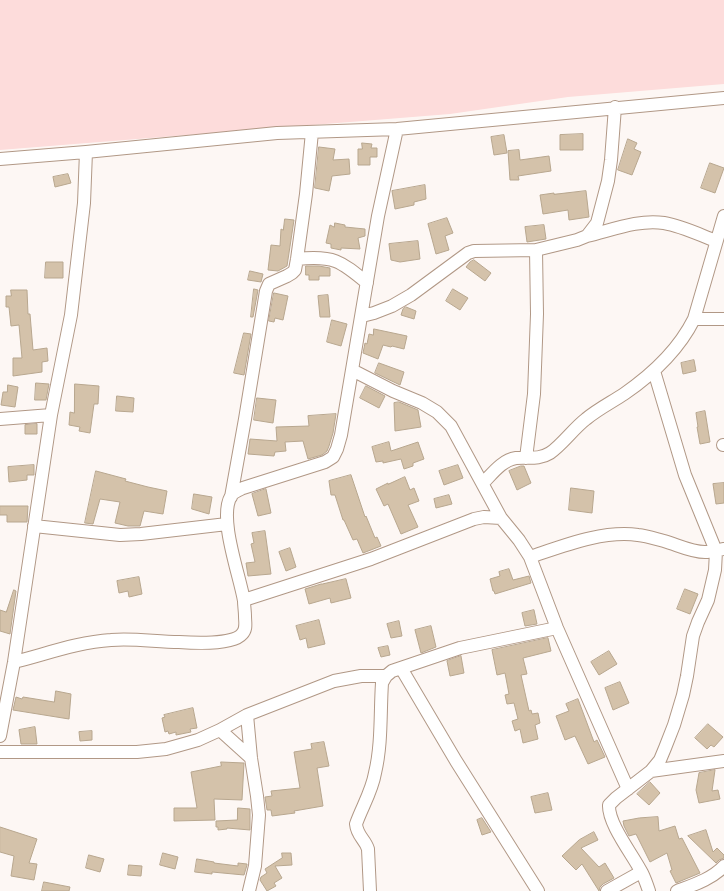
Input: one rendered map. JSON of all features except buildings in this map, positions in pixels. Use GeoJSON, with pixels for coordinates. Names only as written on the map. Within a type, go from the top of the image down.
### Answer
{"type":"FeatureCollection","features":[{"type":"Feature","properties":{"kind":"street"},"geometry":{"type":"LineString","coordinates":[[0,160],[277,133],[397,129],[724,98]]}},
{"type":"Feature","properties":{"kind":"street"},"geometry":{"type":"LineString","coordinates":[[587,236],[597,223],[608,181],[615,107]]}},
{"type":"Feature","properties":{"kind":"street"},"geometry":{"type":"LineString","coordinates":[[231,496],[243,488],[325,462],[333,457],[337,449],[362,316],[378,216],[397,129]]}},
{"type":"Feature","properties":{"kind":"street"},"geometry":{"type":"LineString","coordinates":[[14,662],[78,645],[110,640],[135,639],[201,643],[227,641],[239,638],[244,633],[246,626],[244,600],[227,524],[228,507],[266,291],[270,284],[292,274],[297,259],[312,132]]}},
{"type":"Feature","properties":{"kind":"street"},"geometry":{"type":"LineString","coordinates":[[0,736],[14,662],[51,415],[71,315],[84,203],[86,152]]}},
{"type":"Feature","properties":{"kind":"street"},"geometry":{"type":"LineString","coordinates":[[483,483],[506,462],[515,458],[536,458],[551,452],[585,420],[654,371],[686,334],[694,318],[724,216]]}},
{"type":"Feature","properties":{"kind":"street"},"geometry":{"type":"LineString","coordinates":[[362,316],[392,306],[411,295],[468,253],[474,251],[536,250],[649,222],[665,224],[716,242]]}},
{"type":"Feature","properties":{"kind":"street"},"geometry":{"type":"LineString","coordinates":[[526,458],[534,394],[537,314],[536,250]]}},
{"type":"Feature","properties":{"kind":"street"},"geometry":{"type":"LineString","coordinates":[[297,259],[326,258],[341,263],[367,283]]}},
{"type":"Feature","properties":{"kind":"street"},"geometry":{"type":"LineString","coordinates":[[694,318],[724,318]]}},
{"type":"Feature","properties":{"kind":"street"},"geometry":{"type":"LineString","coordinates":[[352,370],[393,391],[422,403],[437,412],[451,426],[501,518],[530,557],[557,628],[628,789]]}},
{"type":"Feature","properties":{"kind":"street"},"geometry":{"type":"LineString","coordinates":[[649,891],[641,872],[611,817],[609,809],[611,803],[651,771],[660,760],[683,695],[693,636],[708,600],[720,550],[685,475],[654,371]]}},
{"type":"Feature","properties":{"kind":"street"},"geometry":{"type":"LineString","coordinates":[[0,419],[51,415]]}},
{"type":"Feature","properties":{"kind":"street"},"geometry":{"type":"LineString","coordinates":[[244,600],[371,559],[474,519],[484,517],[501,518]]}},
{"type":"Feature","properties":{"kind":"street"},"geometry":{"type":"LineString","coordinates":[[34,526],[120,535],[227,524]]}},
{"type":"Feature","properties":{"kind":"street"},"geometry":{"type":"LineString","coordinates":[[530,557],[593,538],[620,534],[637,535],[704,552],[720,550]]}},
{"type":"Feature","properties":{"kind":"street"},"geometry":{"type":"LineString","coordinates":[[370,891],[368,849],[356,830],[356,824],[376,772],[379,751],[382,683],[386,676],[392,671],[460,648],[557,628]]}},
{"type":"Feature","properties":{"kind":"street"},"geometry":{"type":"LineString","coordinates":[[401,668],[456,761],[538,891]]}},
{"type":"Feature","properties":{"kind":"street"},"geometry":{"type":"LineString","coordinates":[[0,752],[137,752],[166,749],[198,740],[247,715],[334,681],[361,676],[386,676]]}},
{"type":"Feature","properties":{"kind":"street"},"geometry":{"type":"LineString","coordinates":[[247,715],[259,815],[255,866],[249,891]]}},
{"type":"Feature","properties":{"kind":"street"},"geometry":{"type":"LineString","coordinates":[[220,730],[251,758]]}},
{"type":"Feature","properties":{"kind":"street"},"geometry":{"type":"LineString","coordinates":[[651,771],[724,761]]}},
{"type":"Feature","properties":{"kind":"street"},"geometry":{"type":"LineString","coordinates":[[677,891],[706,879],[724,866]]}},
{"type":"Feature","properties":{"kind":"street"},"geometry":{"type":"LineString","coordinates":[[607,891],[641,872]]}},
{"type":"Feature","properties":{"kind":"shaded area"},"geometry":{"type":"Polygon","coordinates":[[[0,0],[724,0],[724,84],[568,97],[450,114],[0,150],[0,0]]]}}]}
